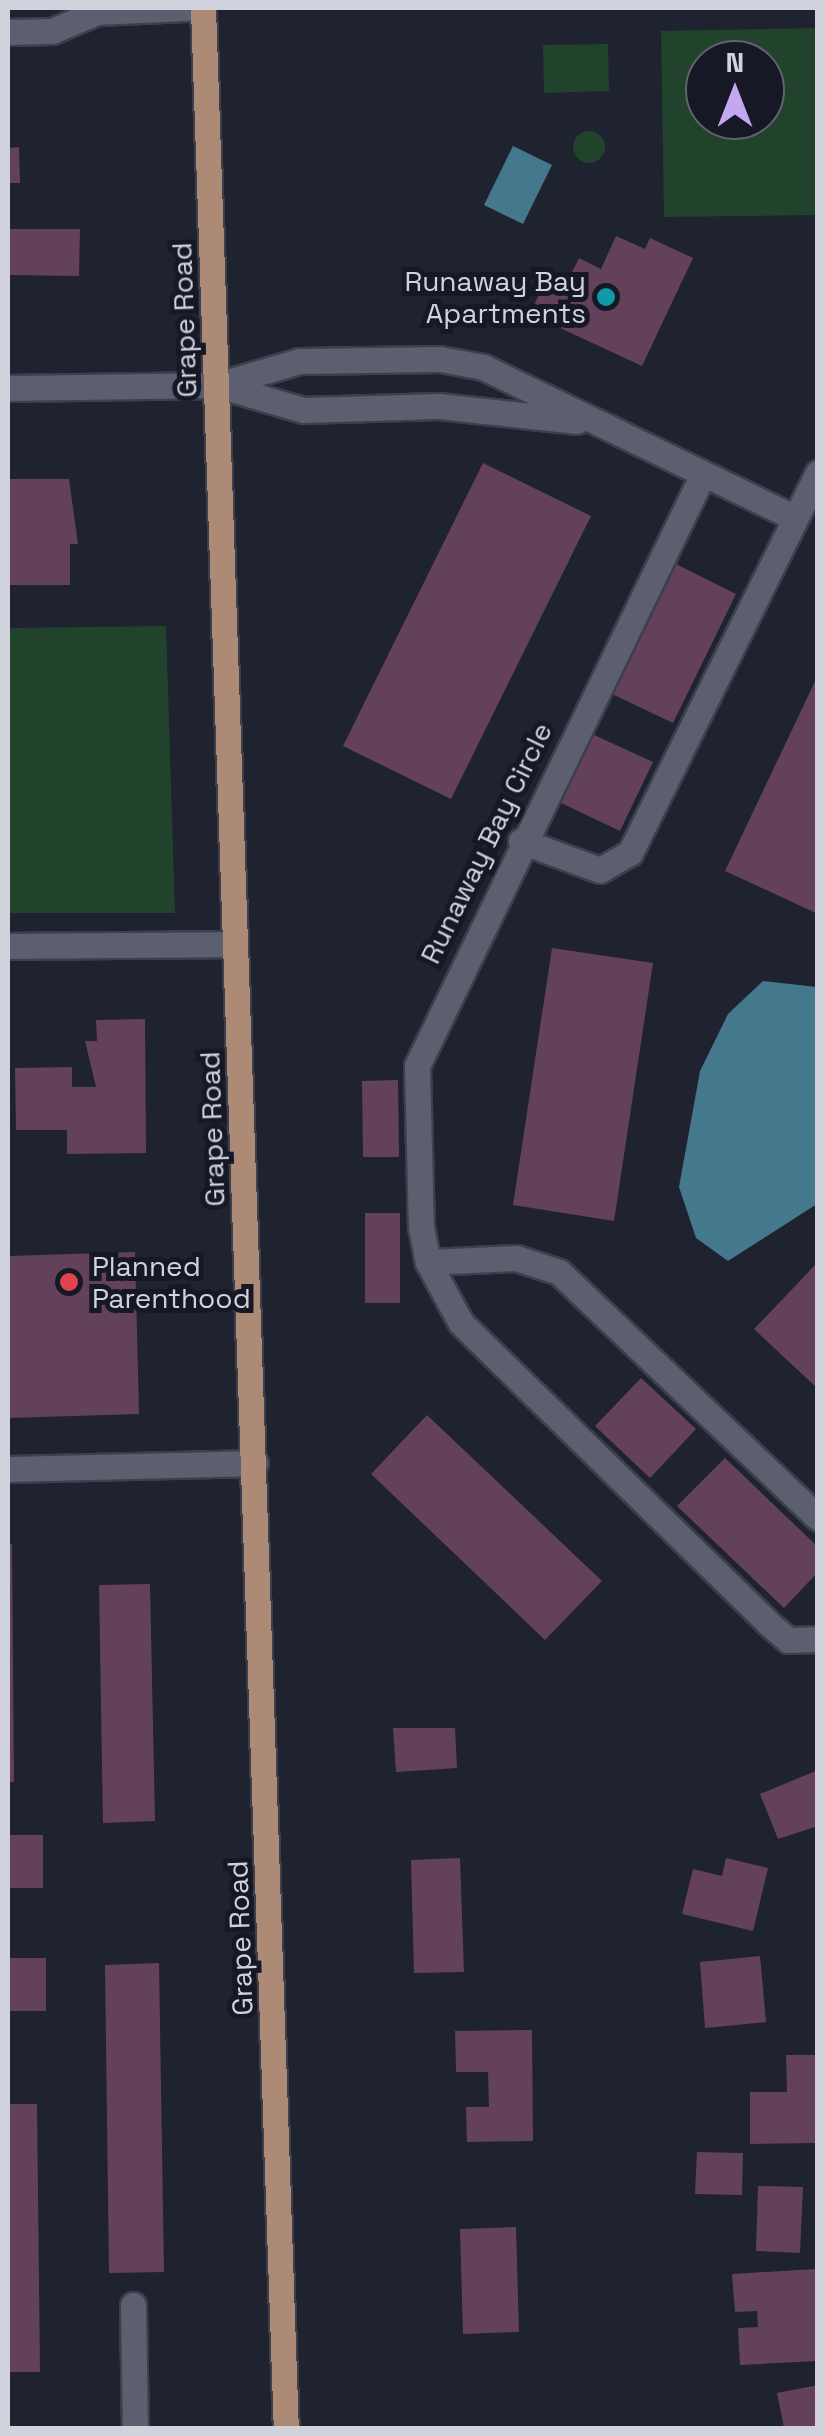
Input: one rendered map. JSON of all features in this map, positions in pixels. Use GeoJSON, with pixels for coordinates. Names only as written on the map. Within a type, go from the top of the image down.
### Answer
{"type":"FeatureCollection","features":[{"type":"Feature","properties":{"kind":"main road","name":"Grape Road"},"geometry":{"type":"LineString","coordinates":[[203,8],[234,944],[256,1463],[286,2428]]}},
{"type":"Feature","properties":{"kind":"street"},"geometry":{"type":"LineString","coordinates":[[8,32],[52,31],[94,10],[186,8]]}},
{"type":"Feature","properties":{"kind":"street"},"geometry":{"type":"LineString","coordinates":[[8,388],[216,385],[299,361],[440,359],[483,367],[793,517]]}},
{"type":"Feature","properties":{"kind":"street"},"geometry":{"type":"LineString","coordinates":[[216,385],[303,410],[457,407],[612,428]]}},
{"type":"Feature","properties":{"kind":"street"},"geometry":{"type":"LineString","coordinates":[[521,841],[600,870],[630,853],[818,473]]}},
{"type":"Feature","properties":{"kind":"street","name":"Runaway Bay Circle"},"geometry":{"type":"LineString","coordinates":[[704,474],[521,841],[417,1066],[428,1262],[460,1323],[754,1610],[788,1640],[818,1639]]}},
{"type":"Feature","properties":{"kind":"street"},"geometry":{"type":"LineString","coordinates":[[8,946],[234,944]]}},
{"type":"Feature","properties":{"kind":"street"},"geometry":{"type":"LineString","coordinates":[[428,1262],[516,1258],[559,1272],[818,1518]]}},
{"type":"Feature","properties":{"kind":"street"},"geometry":{"type":"LineString","coordinates":[[8,1469],[256,1463]]}},
{"type":"Feature","properties":{"kind":"street"},"geometry":{"type":"LineString","coordinates":[[134,2305],[135,2428]]}},
{"type":"Feature","properties":{"kind":"green space"},"geometry":{"type":"Polygon","coordinates":[[[817,28],[817,215],[664,217],[661,31],[817,28]]]}},
{"type":"Feature","properties":{"kind":"green space"},"geometry":{"type":"Polygon","coordinates":[[[608,44],[609,91],[544,93],[543,45],[608,44]]]}},
{"type":"Feature","properties":{"kind":"green space"},"geometry":{"type":"Polygon","coordinates":[[[589,131],[601,135],[605,147],[601,159],[589,163],[577,159],[573,147],[577,135],[589,131]]]}},
{"type":"Feature","properties":{"kind":"green space"},"geometry":{"type":"Polygon","coordinates":[[[166,626],[175,913],[8,913],[8,628],[166,626]]]}},
{"type":"Feature","properties":{"kind":"water"},"geometry":{"type":"Polygon","coordinates":[[[513,146],[552,165],[523,224],[484,205],[513,146]]]}},
{"type":"Feature","properties":{"kind":"water"},"geometry":{"type":"Polygon","coordinates":[[[763,981],[817,987],[817,1204],[728,1261],[696,1238],[679,1187],[700,1071],[728,1014],[763,981]]]}},
{"type":"Feature","properties":{"kind":"building"},"geometry":{"type":"Polygon","coordinates":[[[19,147],[20,183],[8,183],[8,148],[19,147]]]}},
{"type":"Feature","properties":{"kind":"building"},"geometry":{"type":"Polygon","coordinates":[[[8,229],[80,229],[79,276],[8,275],[8,229]]]}},
{"type":"Feature","properties":{"kind":"building","name":"Runaway Bay Apartments"},"geometry":{"type":"Polygon","coordinates":[[[616,236],[645,249],[650,238],[693,258],[642,366],[530,314],[550,271],[568,280],[579,258],[601,269],[616,236]]]}},
{"type":"Feature","properties":{"kind":"building"},"geometry":{"type":"Polygon","coordinates":[[[483,463],[591,516],[451,799],[343,746],[483,463]]]}},
{"type":"Feature","properties":{"kind":"building"},"geometry":{"type":"Polygon","coordinates":[[[8,479],[69,479],[78,544],[70,544],[70,585],[8,585],[8,479]]]}},
{"type":"Feature","properties":{"kind":"building"},"geometry":{"type":"Polygon","coordinates":[[[676,564],[736,594],[673,723],[612,694],[676,564]]]}},
{"type":"Feature","properties":{"kind":"building"},"geometry":{"type":"Polygon","coordinates":[[[818,675],[818,914],[725,871],[818,675]]]}},
{"type":"Feature","properties":{"kind":"building"},"geometry":{"type":"Polygon","coordinates":[[[592,734],[653,762],[620,831],[559,802],[592,734]]]}},
{"type":"Feature","properties":{"kind":"building"},"geometry":{"type":"Polygon","coordinates":[[[552,948],[653,963],[614,1221],[513,1205],[552,948]]]}},
{"type":"Feature","properties":{"kind":"building"},"geometry":{"type":"Polygon","coordinates":[[[145,1019],[146,1153],[67,1154],[67,1130],[16,1130],[15,1068],[72,1067],[72,1087],[96,1087],[85,1041],[97,1041],[96,1020],[145,1019]]]}},
{"type":"Feature","properties":{"kind":"building"},"geometry":{"type":"Polygon","coordinates":[[[398,1080],[399,1157],[363,1157],[362,1081],[398,1080]]]}},
{"type":"Feature","properties":{"kind":"building"},"geometry":{"type":"Polygon","coordinates":[[[365,1213],[400,1213],[400,1303],[365,1303],[365,1213]]]}},
{"type":"Feature","properties":{"kind":"building"},"geometry":{"type":"Polygon","coordinates":[[[135,1252],[139,1414],[8,1418],[8,1256],[135,1252]]]}},
{"type":"Feature","properties":{"kind":"building"},"geometry":{"type":"Polygon","coordinates":[[[818,1262],[818,1389],[754,1329],[818,1262]]]}},
{"type":"Feature","properties":{"kind":"building"},"geometry":{"type":"Polygon","coordinates":[[[641,1378],[696,1429],[650,1478],[595,1426],[641,1378]]]}},
{"type":"Feature","properties":{"kind":"building"},"geometry":{"type":"Polygon","coordinates":[[[427,1415],[602,1581],[545,1640],[371,1474],[427,1415]]]}},
{"type":"Feature","properties":{"kind":"building"},"geometry":{"type":"Polygon","coordinates":[[[725,1458],[818,1547],[818,1572],[784,1608],[677,1506],[725,1458]]]}},
{"type":"Feature","properties":{"kind":"building"},"geometry":{"type":"Polygon","coordinates":[[[8,1544],[12,1544],[14,1782],[8,1782],[8,1544]]]}},
{"type":"Feature","properties":{"kind":"building"},"geometry":{"type":"Polygon","coordinates":[[[150,1584],[155,1821],[103,1823],[99,1585],[150,1584]]]}},
{"type":"Feature","properties":{"kind":"building"},"geometry":{"type":"Polygon","coordinates":[[[393,1728],[455,1728],[457,1768],[396,1772],[393,1728]]]}},
{"type":"Feature","properties":{"kind":"building"},"geometry":{"type":"Polygon","coordinates":[[[818,1770],[818,1826],[778,1839],[760,1794],[818,1770]]]}},
{"type":"Feature","properties":{"kind":"building"},"geometry":{"type":"Polygon","coordinates":[[[8,1835],[43,1835],[43,1888],[8,1888],[8,1835]]]}},
{"type":"Feature","properties":{"kind":"building"},"geometry":{"type":"Polygon","coordinates":[[[460,1858],[464,1972],[414,1973],[411,1860],[460,1858]]]}},
{"type":"Feature","properties":{"kind":"building"},"geometry":{"type":"Polygon","coordinates":[[[726,1858],[768,1868],[753,1931],[682,1914],[693,1869],[722,1876],[726,1858]]]}},
{"type":"Feature","properties":{"kind":"building"},"geometry":{"type":"Polygon","coordinates":[[[760,1956],[766,2022],[705,2028],[700,1962],[760,1956]]]}},
{"type":"Feature","properties":{"kind":"building"},"geometry":{"type":"Polygon","coordinates":[[[8,1958],[46,1958],[46,2011],[8,2011],[8,1958]]]}},
{"type":"Feature","properties":{"kind":"building"},"geometry":{"type":"Polygon","coordinates":[[[159,1963],[164,2272],[109,2273],[105,1965],[159,1963]]]}},
{"type":"Feature","properties":{"kind":"building"},"geometry":{"type":"Polygon","coordinates":[[[532,2030],[533,2141],[467,2142],[466,2107],[489,2107],[488,2072],[456,2072],[455,2031],[532,2030]]]}},
{"type":"Feature","properties":{"kind":"building"},"geometry":{"type":"Polygon","coordinates":[[[786,2055],[818,2055],[818,2143],[750,2144],[750,2092],[787,2092],[786,2055]]]}},
{"type":"Feature","properties":{"kind":"building"},"geometry":{"type":"Polygon","coordinates":[[[8,2104],[37,2104],[40,2372],[8,2372],[8,2104]]]}},
{"type":"Feature","properties":{"kind":"building"},"geometry":{"type":"Polygon","coordinates":[[[697,2152],[743,2153],[742,2195],[695,2194],[697,2152]]]}},
{"type":"Feature","properties":{"kind":"building"},"geometry":{"type":"Polygon","coordinates":[[[758,2186],[803,2187],[800,2253],[756,2251],[758,2186]]]}},
{"type":"Feature","properties":{"kind":"building"},"geometry":{"type":"Polygon","coordinates":[[[516,2227],[519,2332],[463,2334],[460,2229],[516,2227]]]}},
{"type":"Feature","properties":{"kind":"building"},"geometry":{"type":"Polygon","coordinates":[[[816,2269],[818,2361],[740,2365],[738,2328],[758,2327],[757,2311],[735,2312],[732,2274],[816,2269]]]}},
{"type":"Feature","properties":{"kind":"building"},"geometry":{"type":"Polygon","coordinates":[[[818,2385],[818,2428],[784,2428],[777,2393],[818,2385]]]}},
{"type":"Feature","properties":{"kind":"place","name":"Runaway Bay Apartments"},"geometry":{"type":"Point","coordinates":[606,297]}},
{"type":"Feature","properties":{"kind":"place","name":"Planned Parenthood"},"geometry":{"type":"Point","coordinates":[69,1282]}}]}
